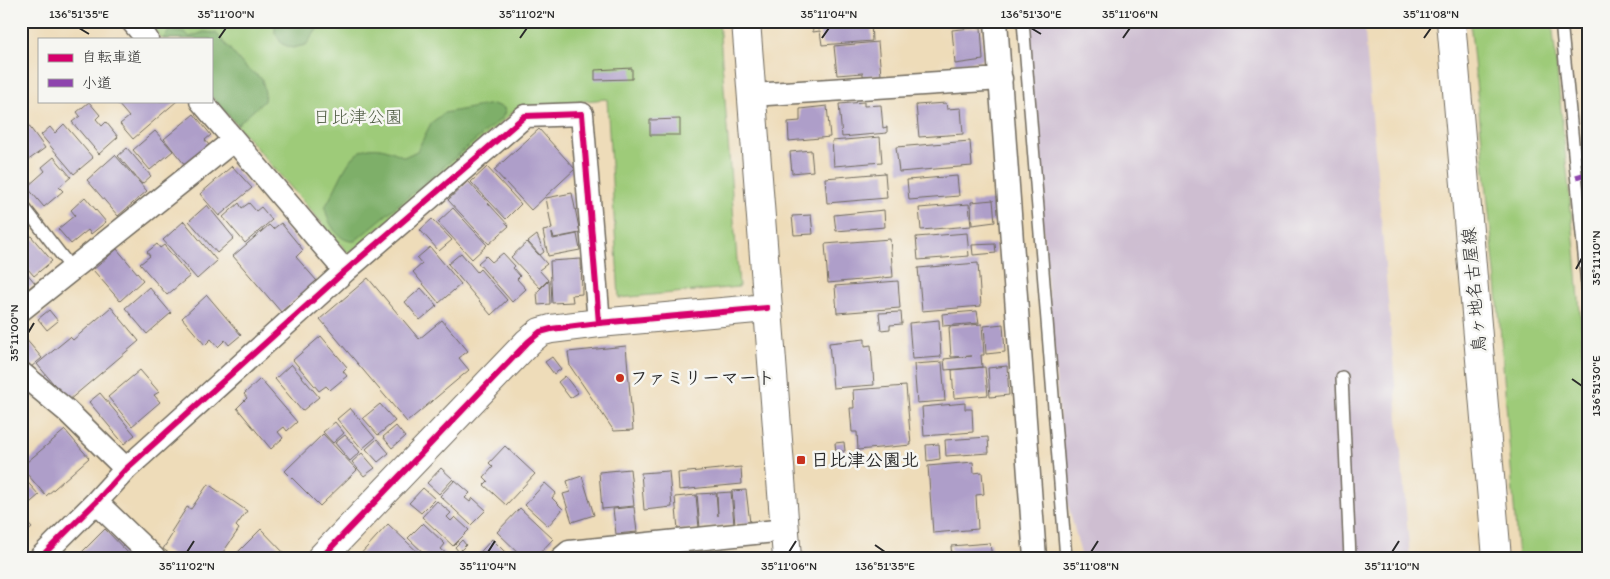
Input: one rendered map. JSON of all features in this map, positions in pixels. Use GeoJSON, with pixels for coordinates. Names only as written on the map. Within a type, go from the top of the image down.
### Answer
{"type":"FeatureCollection","features":[{"type":"Feature","properties":{"kind":"street"},"geometry":{"type":"LineString","coordinates":[[132,21],[146,38]]}},
{"type":"Feature","properties":{"kind":"street"},"geometry":{"type":"LineString","coordinates":[[746,21],[787,558]]}},
{"type":"Feature","properties":{"kind":"street"},"geometry":{"type":"LineString","coordinates":[[996,21],[1035,558]]}},
{"type":"Feature","properties":{"kind":"street","name":"鳥ヶ地名古屋線"},"geometry":{"type":"LineString","coordinates":[[1451,21],[1497,558]]}},
{"type":"Feature","properties":{"kind":"street"},"geometry":{"type":"LineString","coordinates":[[751,95],[1001,79]]}},
{"type":"Feature","properties":{"kind":"street"},"geometry":{"type":"LineString","coordinates":[[201,102],[345,271]]}},
{"type":"Feature","properties":{"kind":"street"},"geometry":{"type":"LineString","coordinates":[[40,558],[126,469],[345,271],[525,116],[582,114],[599,323]]}},
{"type":"Feature","properties":{"kind":"street"},"geometry":{"type":"LineString","coordinates":[[21,310],[234,140]]}},
{"type":"Feature","properties":{"kind":"street"},"geometry":{"type":"LineString","coordinates":[[321,558],[528,342],[540,332],[599,323],[767,308]]}},
{"type":"Feature","properties":{"kind":"street"},"geometry":{"type":"LineString","coordinates":[[21,373],[67,411],[126,469]]}},
{"type":"Feature","properties":{"kind":"street"},"geometry":{"type":"LineString","coordinates":[[96,502],[154,558]]}},
{"type":"Feature","properties":{"kind":"street"},"geometry":{"type":"LineString","coordinates":[[562,558],[569,552],[785,530]]}},
{"type":"Feature","properties":{"kind":"lane"},"geometry":{"type":"LineString","coordinates":[[1023,21],[1066,558]]}},
{"type":"Feature","properties":{"kind":"lane"},"geometry":{"type":"LineString","coordinates":[[1560,21],[1589,305]]}},
{"type":"Feature","properties":{"kind":"lane"},"geometry":{"type":"LineString","coordinates":[[21,203],[72,269]]}},
{"type":"Feature","properties":{"kind":"lane"},"geometry":{"type":"LineString","coordinates":[[1342,377],[1350,558]]}},
{"type":"Feature","properties":{"kind":"shaded area"},"geometry":{"type":"Polygon","coordinates":[[[1024,21],[1364,21],[1410,558],[1082,558],[1067,500],[1024,21]]]}},
{"type":"Feature","properties":{"kind":"green space","name":"日比津公園"},"geometry":{"type":"Polygon","coordinates":[[[147,21],[719,21],[739,287],[619,298],[607,99],[519,107],[349,254],[212,97],[212,38],[161,38],[147,21]]]}},
{"type":"Feature","properties":{"kind":"green space"},"geometry":{"type":"Polygon","coordinates":[[[275,21],[323,21],[306,45],[292,48],[282,44],[275,33],[275,21]]]}},
{"type":"Feature","properties":{"kind":"green space"},"geometry":{"type":"Polygon","coordinates":[[[1470,21],[1552,21],[1575,250],[1589,423],[1589,558],[1518,558],[1499,313],[1470,21]]]}},
{"type":"Feature","properties":{"kind":"green space"},"geometry":{"type":"Polygon","coordinates":[[[170,30],[184,32],[190,37],[204,32],[216,33],[245,67],[262,79],[265,93],[264,101],[237,125],[212,97],[212,38],[164,38],[170,30]]]}},
{"type":"Feature","properties":{"kind":"green space"},"geometry":{"type":"Polygon","coordinates":[[[493,104],[504,108],[505,112],[502,118],[355,241],[343,239],[334,230],[325,207],[352,158],[361,151],[372,148],[386,149],[404,157],[417,151],[431,123],[444,113],[493,104]]]}},
{"type":"Feature","properties":{"kind":"building"},"geometry":{"type":"Polygon","coordinates":[[[21,21],[31,21],[21,30],[21,21]]]}},
{"type":"Feature","properties":{"kind":"building"},"geometry":{"type":"Polygon","coordinates":[[[780,21],[803,21],[804,27],[781,29],[780,21]]]}},
{"type":"Feature","properties":{"kind":"building"},"geometry":{"type":"Polygon","coordinates":[[[812,21],[871,21],[872,41],[822,45],[820,31],[813,32],[812,21]]]}},
{"type":"Feature","properties":{"kind":"building"},"geometry":{"type":"Polygon","coordinates":[[[946,21],[977,21],[977,23],[946,26],[946,21]]]}},
{"type":"Feature","properties":{"kind":"building"},"geometry":{"type":"Polygon","coordinates":[[[981,27],[983,60],[955,64],[952,30],[981,27]]]}},
{"type":"Feature","properties":{"kind":"building"},"geometry":{"type":"Polygon","coordinates":[[[878,42],[881,75],[863,76],[863,73],[837,75],[834,46],[878,42]]]}},
{"type":"Feature","properties":{"kind":"building"},"geometry":{"type":"Polygon","coordinates":[[[632,68],[632,79],[595,80],[595,70],[632,68]]]}},
{"type":"Feature","properties":{"kind":"building"},"geometry":{"type":"Polygon","coordinates":[[[21,89],[29,99],[21,106],[21,89]]]}},
{"type":"Feature","properties":{"kind":"building"},"geometry":{"type":"Polygon","coordinates":[[[89,102],[100,115],[96,119],[102,126],[106,122],[118,137],[99,154],[72,122],[80,116],[77,112],[89,102]]]}},
{"type":"Feature","properties":{"kind":"building"},"geometry":{"type":"Polygon","coordinates":[[[120,102],[176,102],[133,139],[120,124],[129,117],[118,104],[120,102]]]}},
{"type":"Feature","properties":{"kind":"building"},"geometry":{"type":"Polygon","coordinates":[[[864,102],[864,106],[881,105],[883,128],[887,127],[887,133],[842,137],[839,104],[864,102]]]}},
{"type":"Feature","properties":{"kind":"building"},"geometry":{"type":"Polygon","coordinates":[[[946,103],[947,109],[961,108],[963,134],[919,137],[916,105],[946,103]]]}},
{"type":"Feature","properties":{"kind":"building"},"geometry":{"type":"Polygon","coordinates":[[[827,106],[830,137],[789,141],[788,122],[800,121],[800,109],[827,106]]]}},
{"type":"Feature","properties":{"kind":"building"},"geometry":{"type":"Polygon","coordinates":[[[194,114],[211,135],[205,140],[209,145],[185,165],[164,139],[194,114]]]}},
{"type":"Feature","properties":{"kind":"building"},"geometry":{"type":"Polygon","coordinates":[[[680,119],[680,135],[650,135],[650,120],[680,119]]]}},
{"type":"Feature","properties":{"kind":"building"},"geometry":{"type":"Polygon","coordinates":[[[26,122],[45,148],[23,164],[21,162],[21,125],[26,122]]]}},
{"type":"Feature","properties":{"kind":"building"},"geometry":{"type":"Polygon","coordinates":[[[64,124],[93,158],[74,174],[41,135],[50,127],[55,133],[64,124]]]}},
{"type":"Feature","properties":{"kind":"building"},"geometry":{"type":"Polygon","coordinates":[[[539,129],[575,169],[531,210],[494,170],[539,129]]]}},
{"type":"Feature","properties":{"kind":"building"},"geometry":{"type":"Polygon","coordinates":[[[155,131],[173,151],[150,170],[133,150],[155,131]]]}},
{"type":"Feature","properties":{"kind":"building"},"geometry":{"type":"Polygon","coordinates":[[[880,137],[882,162],[834,166],[832,141],[880,137]]]}},
{"type":"Feature","properties":{"kind":"building"},"geometry":{"type":"Polygon","coordinates":[[[970,141],[972,166],[899,172],[896,147],[970,141]]]}},
{"type":"Feature","properties":{"kind":"building"},"geometry":{"type":"Polygon","coordinates":[[[127,148],[151,176],[142,184],[118,156],[127,148]]]}},
{"type":"Feature","properties":{"kind":"building"},"geometry":{"type":"Polygon","coordinates":[[[811,150],[813,171],[792,173],[790,152],[811,150]]]}},
{"type":"Feature","properties":{"kind":"building"},"geometry":{"type":"Polygon","coordinates":[[[115,155],[147,191],[118,216],[87,180],[115,155]]]}},
{"type":"Feature","properties":{"kind":"building"},"geometry":{"type":"Polygon","coordinates":[[[54,157],[71,177],[59,187],[63,191],[44,207],[27,187],[45,171],[42,167],[54,157]]]}},
{"type":"Feature","properties":{"kind":"building"},"geometry":{"type":"Polygon","coordinates":[[[232,166],[252,188],[219,216],[200,194],[232,166]]]}},
{"type":"Feature","properties":{"kind":"building"},"geometry":{"type":"Polygon","coordinates":[[[487,167],[521,204],[506,219],[471,182],[487,167]]]}},
{"type":"Feature","properties":{"kind":"building"},"geometry":{"type":"Polygon","coordinates":[[[885,173],[887,198],[827,203],[825,178],[885,173]]]}},
{"type":"Feature","properties":{"kind":"building"},"geometry":{"type":"Polygon","coordinates":[[[957,176],[959,196],[909,200],[907,180],[957,176]]]}},
{"type":"Feature","properties":{"kind":"building"},"geometry":{"type":"Polygon","coordinates":[[[468,181],[509,226],[489,244],[448,200],[468,181]]]}},
{"type":"Feature","properties":{"kind":"building"},"geometry":{"type":"Polygon","coordinates":[[[572,193],[580,233],[554,238],[552,233],[553,239],[577,234],[580,250],[548,256],[543,231],[552,229],[546,198],[572,193]]]}},
{"type":"Feature","properties":{"kind":"building"},"geometry":{"type":"Polygon","coordinates":[[[85,197],[106,222],[91,234],[88,230],[71,244],[58,229],[75,215],[71,210],[85,197]]]}},
{"type":"Feature","properties":{"kind":"building"},"geometry":{"type":"Polygon","coordinates":[[[993,200],[995,222],[972,225],[971,202],[993,200]]]}},
{"type":"Feature","properties":{"kind":"building"},"geometry":{"type":"Polygon","coordinates":[[[239,203],[242,208],[249,203],[256,211],[261,207],[272,220],[245,243],[223,217],[239,203]]]}},
{"type":"Feature","properties":{"kind":"building"},"geometry":{"type":"Polygon","coordinates":[[[969,204],[971,226],[921,230],[919,208],[969,204]]]}},
{"type":"Feature","properties":{"kind":"building"},"geometry":{"type":"Polygon","coordinates":[[[207,205],[234,238],[217,253],[189,221],[207,205]]]}},
{"type":"Feature","properties":{"kind":"building"},"geometry":{"type":"Polygon","coordinates":[[[453,208],[487,245],[472,259],[438,222],[453,208]]]}},
{"type":"Feature","properties":{"kind":"building"},"geometry":{"type":"Polygon","coordinates":[[[884,210],[885,227],[836,231],[834,215],[884,210]]]}},
{"type":"Feature","properties":{"kind":"building"},"geometry":{"type":"Polygon","coordinates":[[[811,215],[813,234],[794,235],[792,216],[811,215]]]}},
{"type":"Feature","properties":{"kind":"building"},"geometry":{"type":"Polygon","coordinates":[[[432,219],[452,240],[439,251],[420,230],[432,219]]]}},
{"type":"Feature","properties":{"kind":"building"},"geometry":{"type":"Polygon","coordinates":[[[184,221],[217,261],[197,279],[163,240],[184,221]]]}},
{"type":"Feature","properties":{"kind":"building"},"geometry":{"type":"Polygon","coordinates":[[[281,223],[303,250],[296,257],[317,281],[281,312],[233,256],[269,225],[273,229],[281,223]]]}},
{"type":"Feature","properties":{"kind":"building"},"geometry":{"type":"Polygon","coordinates":[[[21,224],[52,261],[34,276],[21,261],[21,224]]]}},
{"type":"Feature","properties":{"kind":"building"},"geometry":{"type":"Polygon","coordinates":[[[967,233],[969,256],[918,260],[916,237],[967,233]]]}},
{"type":"Feature","properties":{"kind":"building"},"geometry":{"type":"Polygon","coordinates":[[[537,235],[544,252],[540,255],[528,242],[537,235]]]}},
{"type":"Feature","properties":{"kind":"building"},"geometry":{"type":"Polygon","coordinates":[[[890,239],[893,277],[828,283],[825,244],[890,239]]]}},
{"type":"Feature","properties":{"kind":"building"},"geometry":{"type":"Polygon","coordinates":[[[527,242],[547,264],[539,270],[548,280],[540,288],[511,257],[527,242]]]}},
{"type":"Feature","properties":{"kind":"building"},"geometry":{"type":"Polygon","coordinates":[[[157,244],[160,248],[164,245],[190,276],[167,295],[140,264],[150,256],[147,252],[157,244]]]}},
{"type":"Feature","properties":{"kind":"building"},"geometry":{"type":"Polygon","coordinates":[[[995,244],[996,253],[973,255],[972,245],[995,244]]]}},
{"type":"Feature","properties":{"kind":"building"},"geometry":{"type":"Polygon","coordinates":[[[430,247],[461,284],[439,303],[413,272],[422,264],[417,258],[430,247]]]}},
{"type":"Feature","properties":{"kind":"building"},"geometry":{"type":"Polygon","coordinates":[[[117,249],[143,280],[120,301],[93,270],[117,249]]]}},
{"type":"Feature","properties":{"kind":"building"},"geometry":{"type":"Polygon","coordinates":[[[461,253],[477,272],[480,269],[507,300],[491,315],[448,264],[461,253]]]}},
{"type":"Feature","properties":{"kind":"building"},"geometry":{"type":"Polygon","coordinates":[[[503,253],[515,266],[513,268],[520,276],[517,279],[526,289],[512,302],[478,263],[486,256],[492,262],[503,253]]]}},
{"type":"Feature","properties":{"kind":"building"},"geometry":{"type":"Polygon","coordinates":[[[581,259],[582,294],[572,295],[573,302],[552,303],[550,261],[581,259]]]}},
{"type":"Feature","properties":{"kind":"building"},"geometry":{"type":"Polygon","coordinates":[[[978,263],[981,306],[922,311],[918,268],[978,263]]]}},
{"type":"Feature","properties":{"kind":"building"},"geometry":{"type":"Polygon","coordinates":[[[21,266],[35,283],[21,295],[21,266]]]}},
{"type":"Feature","properties":{"kind":"building"},"geometry":{"type":"Polygon","coordinates":[[[368,278],[419,339],[442,320],[468,351],[459,358],[469,370],[407,422],[320,319],[368,278]]]}},
{"type":"Feature","properties":{"kind":"building"},"geometry":{"type":"Polygon","coordinates":[[[549,280],[550,304],[538,305],[537,292],[549,280]]]}},
{"type":"Feature","properties":{"kind":"building"},"geometry":{"type":"Polygon","coordinates":[[[898,281],[900,308],[837,313],[835,286],[898,281]]]}},
{"type":"Feature","properties":{"kind":"building"},"geometry":{"type":"Polygon","coordinates":[[[149,287],[171,313],[147,334],[125,308],[149,287]]]}},
{"type":"Feature","properties":{"kind":"building"},"geometry":{"type":"Polygon","coordinates":[[[421,288],[437,306],[420,320],[405,302],[421,288]]]}},
{"type":"Feature","properties":{"kind":"building"},"geometry":{"type":"Polygon","coordinates":[[[207,295],[241,335],[229,345],[225,340],[218,347],[211,339],[205,345],[182,318],[207,295]]]}},
{"type":"Feature","properties":{"kind":"building"},"geometry":{"type":"Polygon","coordinates":[[[111,307],[139,341],[68,401],[37,364],[70,337],[73,340],[111,307]]]}},
{"type":"Feature","properties":{"kind":"building"},"geometry":{"type":"Polygon","coordinates":[[[49,310],[58,321],[47,330],[38,319],[49,310]]]}},
{"type":"Feature","properties":{"kind":"building"},"geometry":{"type":"Polygon","coordinates":[[[977,311],[979,323],[943,326],[942,314],[977,311]]]}},
{"type":"Feature","properties":{"kind":"building"},"geometry":{"type":"Polygon","coordinates":[[[901,312],[902,324],[890,325],[890,329],[881,330],[879,313],[901,312]]]}},
{"type":"Feature","properties":{"kind":"building"},"geometry":{"type":"Polygon","coordinates":[[[939,320],[941,357],[912,359],[909,323],[939,320]]]}},
{"type":"Feature","properties":{"kind":"building"},"geometry":{"type":"Polygon","coordinates":[[[982,324],[984,355],[981,355],[982,367],[945,370],[944,359],[972,356],[951,357],[949,327],[982,324]]]}},
{"type":"Feature","properties":{"kind":"building"},"geometry":{"type":"Polygon","coordinates":[[[1003,324],[1005,352],[986,354],[984,326],[1003,324]]]}},
{"type":"Feature","properties":{"kind":"building"},"geometry":{"type":"Polygon","coordinates":[[[321,336],[347,367],[343,371],[347,376],[330,390],[326,386],[319,391],[293,360],[321,336]]]}},
{"type":"Feature","properties":{"kind":"building"},"geometry":{"type":"Polygon","coordinates":[[[24,337],[42,358],[31,367],[21,356],[21,340],[24,337]]]}},
{"type":"Feature","properties":{"kind":"building"},"geometry":{"type":"Polygon","coordinates":[[[865,339],[865,346],[871,345],[874,385],[833,388],[829,343],[865,339]]]}},
{"type":"Feature","properties":{"kind":"building"},"geometry":{"type":"Polygon","coordinates":[[[626,346],[633,430],[614,431],[570,366],[568,352],[626,346]]]}},
{"type":"Feature","properties":{"kind":"building"},"geometry":{"type":"Polygon","coordinates":[[[552,357],[561,369],[554,374],[545,362],[552,357]]]}},
{"type":"Feature","properties":{"kind":"building"},"geometry":{"type":"Polygon","coordinates":[[[942,362],[945,401],[917,403],[914,364],[942,362]]]}},
{"type":"Feature","properties":{"kind":"building"},"geometry":{"type":"Polygon","coordinates":[[[291,364],[319,397],[302,411],[275,379],[291,364]]]}},
{"type":"Feature","properties":{"kind":"building"},"geometry":{"type":"Polygon","coordinates":[[[1007,366],[1009,395],[990,397],[988,368],[1007,366]]]}},
{"type":"Feature","properties":{"kind":"building"},"geometry":{"type":"Polygon","coordinates":[[[985,367],[988,395],[954,398],[952,370],[985,367]]]}},
{"type":"Feature","properties":{"kind":"building"},"geometry":{"type":"Polygon","coordinates":[[[140,370],[159,392],[154,395],[160,402],[132,426],[108,397],[140,370]]]}},
{"type":"Feature","properties":{"kind":"building"},"geometry":{"type":"Polygon","coordinates":[[[565,376],[578,393],[570,398],[558,382],[565,376]]]}},
{"type":"Feature","properties":{"kind":"building"},"geometry":{"type":"Polygon","coordinates":[[[260,379],[297,422],[287,431],[284,427],[278,432],[283,438],[271,449],[237,408],[247,398],[244,394],[260,379]]]}},
{"type":"Feature","properties":{"kind":"building"},"geometry":{"type":"Polygon","coordinates":[[[906,386],[911,445],[858,450],[857,432],[852,432],[850,408],[854,408],[853,390],[906,386]]]}},
{"type":"Feature","properties":{"kind":"building"},"geometry":{"type":"Polygon","coordinates":[[[100,393],[135,435],[124,444],[89,402],[100,393]]]}},
{"type":"Feature","properties":{"kind":"building"},"geometry":{"type":"Polygon","coordinates":[[[965,403],[965,409],[972,409],[973,432],[924,436],[922,407],[965,403]]]}},
{"type":"Feature","properties":{"kind":"building"},"geometry":{"type":"Polygon","coordinates":[[[380,404],[395,421],[378,435],[363,418],[380,404]]]}},
{"type":"Feature","properties":{"kind":"building"},"geometry":{"type":"Polygon","coordinates":[[[350,408],[375,438],[362,449],[337,419],[350,408]]]}},
{"type":"Feature","properties":{"kind":"building"},"geometry":{"type":"Polygon","coordinates":[[[335,422],[344,433],[333,443],[323,432],[335,422]]]}},
{"type":"Feature","properties":{"kind":"building"},"geometry":{"type":"Polygon","coordinates":[[[396,426],[405,437],[392,448],[383,437],[396,426]]]}},
{"type":"Feature","properties":{"kind":"building"},"geometry":{"type":"Polygon","coordinates":[[[65,430],[89,458],[46,496],[21,467],[65,430]]]}},
{"type":"Feature","properties":{"kind":"building"},"geometry":{"type":"Polygon","coordinates":[[[323,434],[357,470],[320,506],[285,471],[323,434]]]}},
{"type":"Feature","properties":{"kind":"building"},"geometry":{"type":"Polygon","coordinates":[[[345,435],[360,452],[350,461],[335,443],[345,435]]]}},
{"type":"Feature","properties":{"kind":"building"},"geometry":{"type":"Polygon","coordinates":[[[988,437],[989,453],[946,456],[945,440],[988,437]]]}},
{"type":"Feature","properties":{"kind":"building"},"geometry":{"type":"Polygon","coordinates":[[[377,439],[389,453],[378,462],[366,449],[377,439]]]}},
{"type":"Feature","properties":{"kind":"building"},"geometry":{"type":"Polygon","coordinates":[[[844,442],[845,451],[836,452],[835,443],[844,442]]]}},
{"type":"Feature","properties":{"kind":"building"},"geometry":{"type":"Polygon","coordinates":[[[939,444],[940,459],[927,461],[926,445],[939,444]]]}},
{"type":"Feature","properties":{"kind":"building"},"geometry":{"type":"Polygon","coordinates":[[[505,446],[535,474],[506,505],[484,485],[488,481],[484,477],[493,467],[489,463],[505,446]]]}},
{"type":"Feature","properties":{"kind":"building"},"geometry":{"type":"Polygon","coordinates":[[[362,453],[375,468],[364,476],[352,462],[362,453]]]}},
{"type":"Feature","properties":{"kind":"building"},"geometry":{"type":"Polygon","coordinates":[[[973,462],[974,473],[982,472],[984,494],[976,495],[978,529],[933,533],[928,466],[973,462]]]}},
{"type":"Feature","properties":{"kind":"building"},"geometry":{"type":"Polygon","coordinates":[[[741,467],[742,484],[679,490],[678,473],[741,467]]]}},
{"type":"Feature","properties":{"kind":"building"},"geometry":{"type":"Polygon","coordinates":[[[441,468],[453,479],[439,494],[427,483],[441,468]]]}},
{"type":"Feature","properties":{"kind":"building"},"geometry":{"type":"Polygon","coordinates":[[[630,469],[634,506],[602,509],[599,472],[630,469]]]}},
{"type":"Feature","properties":{"kind":"building"},"geometry":{"type":"Polygon","coordinates":[[[669,471],[672,507],[644,510],[641,473],[669,471]]]}},
{"type":"Feature","properties":{"kind":"building"},"geometry":{"type":"Polygon","coordinates":[[[21,475],[39,495],[24,508],[21,505],[21,475]]]}},
{"type":"Feature","properties":{"kind":"building"},"geometry":{"type":"Polygon","coordinates":[[[582,476],[594,515],[572,522],[563,494],[570,492],[567,481],[582,476]]]}},
{"type":"Feature","properties":{"kind":"building"},"geometry":{"type":"Polygon","coordinates":[[[455,480],[470,493],[465,498],[470,502],[473,498],[486,510],[471,525],[440,496],[455,480]]]}},
{"type":"Feature","properties":{"kind":"building"},"geometry":{"type":"Polygon","coordinates":[[[545,483],[556,493],[552,498],[563,509],[548,526],[525,505],[545,483]]]}},
{"type":"Feature","properties":{"kind":"building"},"geometry":{"type":"Polygon","coordinates":[[[208,484],[247,511],[236,526],[239,529],[219,558],[176,558],[163,549],[187,507],[191,509],[208,484]]]}},
{"type":"Feature","properties":{"kind":"building"},"geometry":{"type":"Polygon","coordinates":[[[423,488],[435,499],[421,513],[409,503],[423,488]]]}},
{"type":"Feature","properties":{"kind":"building"},"geometry":{"type":"Polygon","coordinates":[[[746,490],[750,523],[735,524],[732,491],[746,490]]]}},
{"type":"Feature","properties":{"kind":"building"},"geometry":{"type":"Polygon","coordinates":[[[731,492],[734,524],[700,528],[697,494],[716,493],[718,516],[717,493],[731,492]]]}},
{"type":"Feature","properties":{"kind":"building"},"geometry":{"type":"Polygon","coordinates":[[[696,495],[699,528],[678,530],[675,497],[696,495]]]}},
{"type":"Feature","properties":{"kind":"building"},"geometry":{"type":"Polygon","coordinates":[[[437,501],[451,513],[447,517],[451,521],[455,517],[469,530],[453,546],[422,517],[437,501]]]}},
{"type":"Feature","properties":{"kind":"building"},"geometry":{"type":"Polygon","coordinates":[[[634,507],[637,532],[616,534],[613,509],[634,507]]]}},
{"type":"Feature","properties":{"kind":"building"},"geometry":{"type":"Polygon","coordinates":[[[520,508],[553,539],[535,558],[524,558],[497,532],[520,508]]]}},
{"type":"Feature","properties":{"kind":"building"},"geometry":{"type":"Polygon","coordinates":[[[21,516],[32,528],[21,537],[21,516]]]}},
{"type":"Feature","properties":{"kind":"building"},"geometry":{"type":"Polygon","coordinates":[[[423,523],[445,544],[441,549],[448,555],[446,558],[429,558],[408,538],[423,523]]]}},
{"type":"Feature","properties":{"kind":"building"},"geometry":{"type":"Polygon","coordinates":[[[388,524],[424,558],[357,558],[388,524]]]}},
{"type":"Feature","properties":{"kind":"building"},"geometry":{"type":"Polygon","coordinates":[[[105,529],[133,558],[76,558],[105,529]]]}},
{"type":"Feature","properties":{"kind":"building"},"geometry":{"type":"Polygon","coordinates":[[[261,529],[285,554],[281,558],[232,558],[261,529]]]}},
{"type":"Feature","properties":{"kind":"building"},"geometry":{"type":"Polygon","coordinates":[[[492,539],[511,558],[475,558],[492,539]]]}},
{"type":"Feature","properties":{"kind":"building"},"geometry":{"type":"Polygon","coordinates":[[[462,540],[466,545],[459,552],[455,547],[462,540]]]}},
{"type":"Feature","properties":{"kind":"building"},"geometry":{"type":"Polygon","coordinates":[[[990,543],[992,558],[952,558],[951,546],[990,543]]]}},
{"type":"Feature","properties":{"kind":"marked path"},"geometry":{"type":"LineString","coordinates":[[1576,177],[1589,173]]}},
{"type":"Feature","properties":{"kind":"cycle path"},"geometry":{"type":"LineString","coordinates":[[40,558],[126,469],[345,271],[525,116],[582,114],[599,323]]}},
{"type":"Feature","properties":{"kind":"cycle path"},"geometry":{"type":"LineString","coordinates":[[321,558],[528,342],[540,332],[599,323],[767,308]]}},
{"type":"Feature","properties":{"kind":"place","name":"ファミリーマート"},"geometry":{"type":"Point","coordinates":[620,378]}},
{"type":"Feature","properties":{"kind":"place","name":"日比津公園北"},"geometry":{"type":"Point","coordinates":[801,460]}}]}
